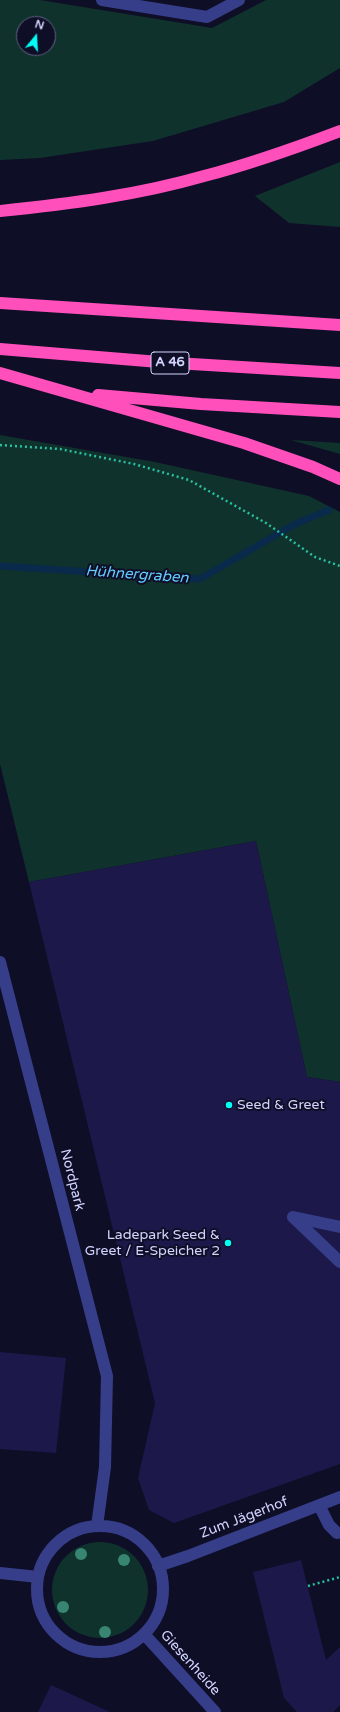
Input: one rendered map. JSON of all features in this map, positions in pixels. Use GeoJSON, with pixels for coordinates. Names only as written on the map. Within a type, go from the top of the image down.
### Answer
{"type":"FeatureCollection","features":[{"type":"Feature","properties":{"kind":"highway"},"geometry":{"type":"LineString","coordinates":[[0,212],[78,203],[204,177],[340,131]]}},
{"type":"Feature","properties":{"kind":"highway"},"geometry":{"type":"LineString","coordinates":[[0,303],[340,325]]}},
{"type":"Feature","properties":{"kind":"highway","name":"A 46"},"geometry":{"type":"LineString","coordinates":[[0,349],[159,362],[340,373]]}},
{"type":"Feature","properties":{"kind":"highway"},"geometry":{"type":"LineString","coordinates":[[0,373],[244,443],[313,467],[340,479]]}},
{"type":"Feature","properties":{"kind":"highway"},"geometry":{"type":"LineString","coordinates":[[71,393],[201,404],[340,412]]}},
{"type":"Feature","properties":{"kind":"street"},"geometry":{"type":"LineString","coordinates":[[102,0],[207,17],[239,0]]}},
{"type":"Feature","properties":{"kind":"street","name":"Nordpark"},"geometry":{"type":"LineString","coordinates":[[0,962],[107,1376],[105,1467],[97,1526]]}},
{"type":"Feature","properties":{"kind":"street"},"geometry":{"type":"LineString","coordinates":[[340,1227],[294,1217],[340,1262]]}},
{"type":"Feature","properties":{"kind":"street","name":"Zum Jägerhof"},"geometry":{"type":"LineString","coordinates":[[158,1566],[340,1497]]}},
{"type":"Feature","properties":{"kind":"street"},"geometry":{"type":"LineString","coordinates":[[319,1505],[329,1525],[337,1533]]}},
{"type":"Feature","properties":{"kind":"street"},"geometry":{"type":"LineString","coordinates":[[97,1526],[116,1528],[134,1536],[149,1549],[158,1566],[163,1584],[161,1602],[155,1619],[144,1634],[127,1646],[109,1651],[88,1651],[70,1644],[54,1632],[43,1616],[37,1597],[38,1577],[43,1561],[52,1547],[65,1536],[80,1529],[97,1526]]}},
{"type":"Feature","properties":{"kind":"street"},"geometry":{"type":"LineString","coordinates":[[0,1573],[38,1577]]}},
{"type":"Feature","properties":{"kind":"street","name":"Giesenheide"},"geometry":{"type":"LineString","coordinates":[[144,1634],[215,1712]]}},
{"type":"Feature","properties":{"kind":"path"},"geometry":{"type":"LineString","coordinates":[[0,445],[60,449],[134,464],[189,480],[266,523],[314,557],[340,566]]}},
{"type":"Feature","properties":{"kind":"path"},"geometry":{"type":"LineString","coordinates":[[308,1586],[340,1577]]}},
{"type":"Feature","properties":{"kind":"green space"},"geometry":{"type":"Polygon","coordinates":[[[0,0],[40,0],[212,28],[266,0],[340,0],[340,68],[284,102],[153,141],[40,158],[0,160],[0,0]]]}},
{"type":"Feature","properties":{"kind":"green space"},"geometry":{"type":"Polygon","coordinates":[[[340,162],[340,227],[289,223],[255,196],[340,162]]]}},
{"type":"Feature","properties":{"kind":"green space"},"geometry":{"type":"Polygon","coordinates":[[[0,435],[155,462],[309,496],[340,512],[340,1082],[307,1077],[256,841],[29,882],[0,764],[0,435]]]}},
{"type":"Feature","properties":{"kind":"green space"},"geometry":{"type":"Polygon","coordinates":[[[291,440],[340,443],[340,454],[291,440]]]}},
{"type":"Feature","properties":{"kind":"green space"},"geometry":{"type":"Polygon","coordinates":[[[100,1542],[118,1545],[134,1556],[145,1572],[148,1590],[145,1608],[134,1624],[118,1635],[100,1638],[82,1635],[66,1624],[55,1608],[52,1590],[55,1572],[66,1556],[82,1545],[100,1542]]]}},
{"type":"Feature","properties":{"kind":"building","name":"Ladepark Seed & Greet / E-Speicher 2"},"geometry":{"type":"Polygon","coordinates":[[[256,841],[307,1077],[340,1082],[340,1464],[174,1523],[149,1510],[138,1478],[155,1403],[29,882],[256,841]]]}},
{"type":"Feature","properties":{"kind":"building"},"geometry":{"type":"Polygon","coordinates":[[[0,1352],[66,1358],[56,1453],[0,1449],[0,1352]]]}},
{"type":"Feature","properties":{"kind":"building"},"geometry":{"type":"Polygon","coordinates":[[[301,1560],[326,1660],[340,1647],[340,1705],[333,1712],[297,1712],[284,1698],[253,1572],[301,1560]]]}},
{"type":"Feature","properties":{"kind":"building"},"geometry":{"type":"Polygon","coordinates":[[[51,1685],[110,1712],[38,1712],[51,1685]]]}},
{"type":"Feature","properties":{"kind":"waterway","name":"Hühnergraben"},"geometry":{"type":"LineString","coordinates":[[0,566],[200,579],[295,524],[329,510]]}},
{"type":"Feature","properties":{"kind":"place","name":"Seed & Greet"},"geometry":{"type":"Point","coordinates":[229,1105]}},
{"type":"Feature","properties":{"kind":"place","name":"Ladepark Seed & Greet / E-Speicher 2"},"geometry":{"type":"Point","coordinates":[228,1243]}}]}
